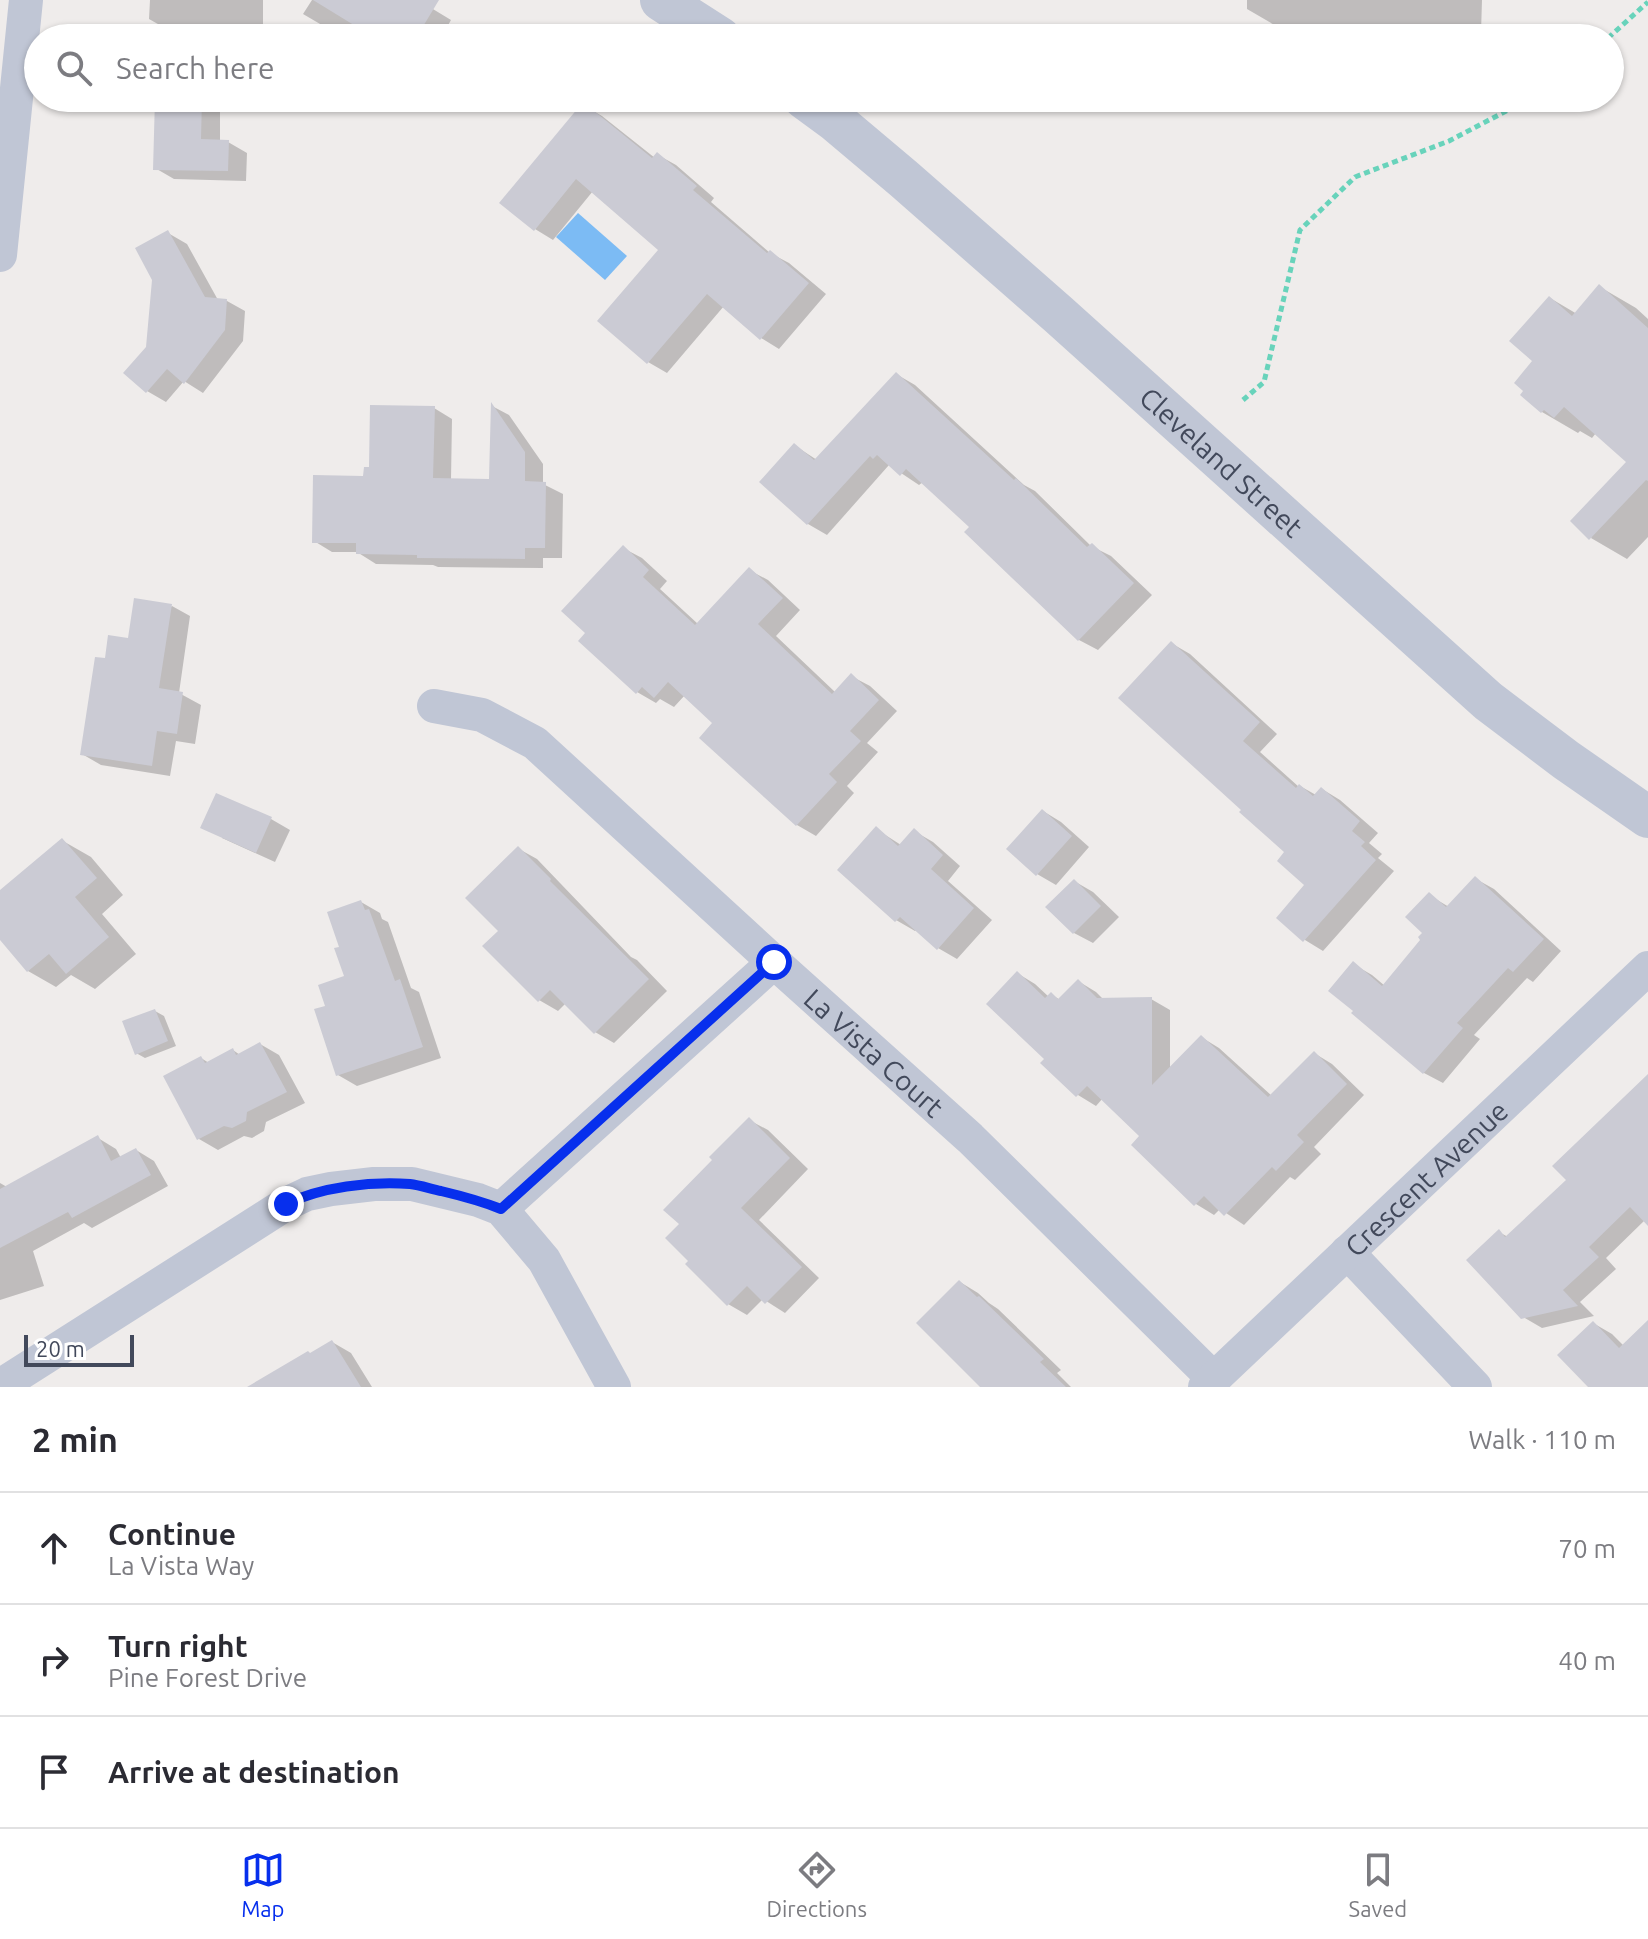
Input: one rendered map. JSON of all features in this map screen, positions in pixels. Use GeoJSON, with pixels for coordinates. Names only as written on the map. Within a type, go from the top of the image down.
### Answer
{"type":"FeatureCollection","features":[{"type":"Feature","properties":{"kind":"street"},"geometry":{"type":"LineString","coordinates":[[0,255],[26,0]]}},
{"type":"Feature","properties":{"kind":"street"},"geometry":{"type":"LineString","coordinates":[[661,0],[698,24]]}},
{"type":"Feature","properties":{"kind":"street","name":"Cleveland Street"},"geometry":{"type":"LineString","coordinates":[[823,112],[1047,304],[1488,701],[1648,817]]}},
{"type":"Feature","properties":{"kind":"street","name":"La Vista Court"},"geometry":{"type":"LineString","coordinates":[[434,706],[482,715],[535,743],[970,1138],[1209,1383]]}},
{"type":"Feature","properties":{"kind":"street"},"geometry":{"type":"LineString","coordinates":[[501,1209],[774,962]]}},
{"type":"Feature","properties":{"kind":"street","name":"Crescent Avenue"},"geometry":{"type":"LineString","coordinates":[[1209,1383],[1648,968]]}},
{"type":"Feature","properties":{"kind":"street"},"geometry":{"type":"LineString","coordinates":[[0,1386],[286,1204],[307,1194],[374,1184],[412,1184],[478,1200],[501,1209],[544,1260],[614,1387]]}},
{"type":"Feature","properties":{"kind":"street"},"geometry":{"type":"LineString","coordinates":[[1347,1252],[1475,1387]]}},
{"type":"Feature","properties":{"kind":"path"},"geometry":{"type":"LineString","coordinates":[[1624,24],[1648,2]]}},
{"type":"Feature","properties":{"kind":"path"},"geometry":{"type":"LineString","coordinates":[[1243,400],[1264,382],[1300,230],[1355,177],[1449,141],[1504,112]]}},
{"type":"Feature","properties":{"kind":"water"},"geometry":{"type":"Polygon","coordinates":[[[578,213],[627,256],[605,280],[556,237],[578,213]]]}},
{"type":"Feature","properties":{"kind":"building"},"geometry":{"type":"Polygon","coordinates":[[[313,0],[439,0],[424,24],[352,24],[313,0]]]}},
{"type":"Feature","properties":{"kind":"building"},"geometry":{"type":"Polygon","coordinates":[[[155,112],[202,112],[201,139],[229,140],[228,171],[153,170],[155,112]]]}},
{"type":"Feature","properties":{"kind":"building"},"geometry":{"type":"Polygon","coordinates":[[[575,112],[595,112],[652,158],[657,152],[697,186],[693,190],[767,253],[770,250],[809,283],[760,340],[707,294],[647,364],[597,321],[658,250],[576,179],[534,231],[499,203],[575,112]]]}},
{"type":"Feature","properties":{"kind":"building"},"geometry":{"type":"Polygon","coordinates":[[[168,230],[205,297],[227,299],[225,330],[184,384],[167,369],[146,393],[123,373],[146,347],[152,280],[135,248],[168,230]]]}},
{"type":"Feature","properties":{"kind":"building"},"geometry":{"type":"Polygon","coordinates":[[[1599,284],[1648,328],[1648,481],[1589,540],[1570,521],[1626,462],[1564,407],[1554,418],[1544,410],[1541,413],[1520,395],[1523,391],[1514,383],[1532,361],[1509,341],[1549,296],[1572,316],[1599,284]]]}},
{"type":"Feature","properties":{"kind":"building"},"geometry":{"type":"Polygon","coordinates":[[[896,372],[1014,480],[1016,478],[1087,547],[1092,543],[1134,583],[1078,641],[964,532],[969,527],[906,469],[900,476],[877,455],[873,459],[870,456],[807,525],[759,482],[794,443],[814,460],[896,372]]]}},
{"type":"Feature","properties":{"kind":"building"},"geometry":{"type":"Polygon","coordinates":[[[491,402],[525,452],[525,481],[546,482],[545,548],[525,548],[525,559],[417,558],[417,555],[356,554],[356,543],[312,543],[313,475],[363,476],[364,467],[369,467],[370,405],[435,406],[433,478],[489,479],[491,402]]]}},
{"type":"Feature","properties":{"kind":"building"},"geometry":{"type":"Polygon","coordinates":[[[623,545],[649,570],[643,577],[695,625],[749,567],[783,598],[758,624],[832,694],[851,673],[879,700],[850,731],[861,741],[829,774],[837,782],[796,826],[699,738],[712,723],[668,682],[654,698],[642,687],[636,694],[578,641],[585,633],[561,611],[623,545]]]}},
{"type":"Feature","properties":{"kind":"building"},"geometry":{"type":"Polygon","coordinates":[[[134,598],[172,604],[159,688],[183,692],[177,734],[157,731],[152,766],[80,755],[95,657],[105,658],[108,635],[128,638],[134,598]]]}},
{"type":"Feature","properties":{"kind":"building"},"geometry":{"type":"Polygon","coordinates":[[[1171,641],[1260,722],[1243,741],[1296,788],[1299,784],[1313,796],[1321,787],[1360,821],[1352,831],[1365,842],[1361,846],[1376,860],[1303,942],[1276,918],[1304,885],[1277,861],[1284,852],[1118,698],[1171,641]]]}},
{"type":"Feature","properties":{"kind":"building"},"geometry":{"type":"Polygon","coordinates":[[[216,793],[272,817],[256,853],[200,828],[216,793]]]}},
{"type":"Feature","properties":{"kind":"building"},"geometry":{"type":"Polygon","coordinates":[[[1042,809],[1072,836],[1036,876],[1006,849],[1042,809]]]}},
{"type":"Feature","properties":{"kind":"building"},"geometry":{"type":"Polygon","coordinates":[[[876,826],[898,846],[914,828],[943,855],[931,869],[974,908],[937,950],[900,917],[895,922],[837,870],[876,826]]]}},
{"type":"Feature","properties":{"kind":"building"},"geometry":{"type":"Polygon","coordinates":[[[62,838],[97,878],[75,897],[109,937],[66,974],[49,954],[27,972],[0,940],[0,890],[62,838]]]}},
{"type":"Feature","properties":{"kind":"building"},"geometry":{"type":"Polygon","coordinates":[[[518,846],[649,979],[594,1034],[550,990],[538,1002],[482,946],[498,931],[465,898],[518,846]]]}},
{"type":"Feature","properties":{"kind":"building"},"geometry":{"type":"Polygon","coordinates":[[[1475,876],[1544,939],[1513,972],[1508,968],[1457,1023],[1463,1028],[1423,1074],[1328,991],[1353,961],[1382,986],[1420,940],[1418,937],[1422,933],[1405,917],[1429,892],[1446,907],[1475,876]]]}},
{"type":"Feature","properties":{"kind":"building"},"geometry":{"type":"Polygon","coordinates":[[[1074,879],[1101,906],[1073,934],[1045,907],[1074,879]]]}},
{"type":"Feature","properties":{"kind":"building"},"geometry":{"type":"Polygon","coordinates":[[[361,900],[365,910],[369,909],[395,981],[400,979],[423,1047],[336,1076],[314,1009],[325,1006],[318,985],[344,976],[334,948],[339,947],[327,912],[361,900]]]}},
{"type":"Feature","properties":{"kind":"building"},"geometry":{"type":"Polygon","coordinates":[[[1017,971],[1045,998],[1051,992],[1058,999],[1078,979],[1097,998],[1152,997],[1152,1085],[1201,1035],[1268,1097],[1314,1051],[1347,1084],[1297,1135],[1304,1142],[1276,1171],[1272,1167],[1224,1216],[1204,1196],[1194,1206],[1131,1145],[1139,1136],[1087,1086],[1076,1097],[1040,1063],[1044,1059],[986,1004],[1017,971]]]}},
{"type":"Feature","properties":{"kind":"building"},"geometry":{"type":"Polygon","coordinates":[[[155,1009],[168,1041],[135,1055],[122,1021],[155,1009]]]}},
{"type":"Feature","properties":{"kind":"building"},"geometry":{"type":"Polygon","coordinates":[[[260,1042],[287,1092],[247,1112],[246,1121],[232,1128],[224,1126],[197,1140],[163,1076],[201,1056],[205,1063],[233,1048],[236,1055],[260,1042]]]}},
{"type":"Feature","properties":{"kind":"building"},"geometry":{"type":"Polygon","coordinates":[[[1648,1074],[1648,1226],[1630,1207],[1589,1247],[1599,1257],[1563,1290],[1578,1306],[1521,1319],[1466,1260],[1499,1229],[1505,1237],[1566,1180],[1552,1166],[1648,1074]]]}},
{"type":"Feature","properties":{"kind":"building"},"geometry":{"type":"Polygon","coordinates":[[[749,1117],[790,1158],[741,1208],[802,1267],[765,1304],[747,1286],[727,1306],[685,1264],[688,1261],[665,1238],[679,1224],[663,1210],[749,1117]]]}},
{"type":"Feature","properties":{"kind":"building"},"geometry":{"type":"Polygon","coordinates":[[[98,1135],[111,1161],[136,1148],[151,1175],[72,1218],[68,1212],[0,1248],[0,1189],[98,1135]]]}},
{"type":"Feature","properties":{"kind":"building"},"geometry":{"type":"Polygon","coordinates":[[[959,1280],[1044,1359],[1040,1362],[1066,1387],[980,1387],[916,1323],[959,1280]]]}},
{"type":"Feature","properties":{"kind":"building"},"geometry":{"type":"Polygon","coordinates":[[[1648,1320],[1648,1387],[1588,1387],[1557,1355],[1593,1321],[1619,1348],[1648,1320]]]}},
{"type":"Feature","properties":{"kind":"building"},"geometry":{"type":"Polygon","coordinates":[[[332,1340],[361,1387],[247,1387],[308,1351],[310,1353],[332,1340]]]}},
{"type":"Feature","properties":{"kind":"route"},"geometry":{"type":"LineString","coordinates":[[286,1204],[307,1194],[331,1189],[412,1184],[478,1200],[501,1209],[774,962]]}}]}
